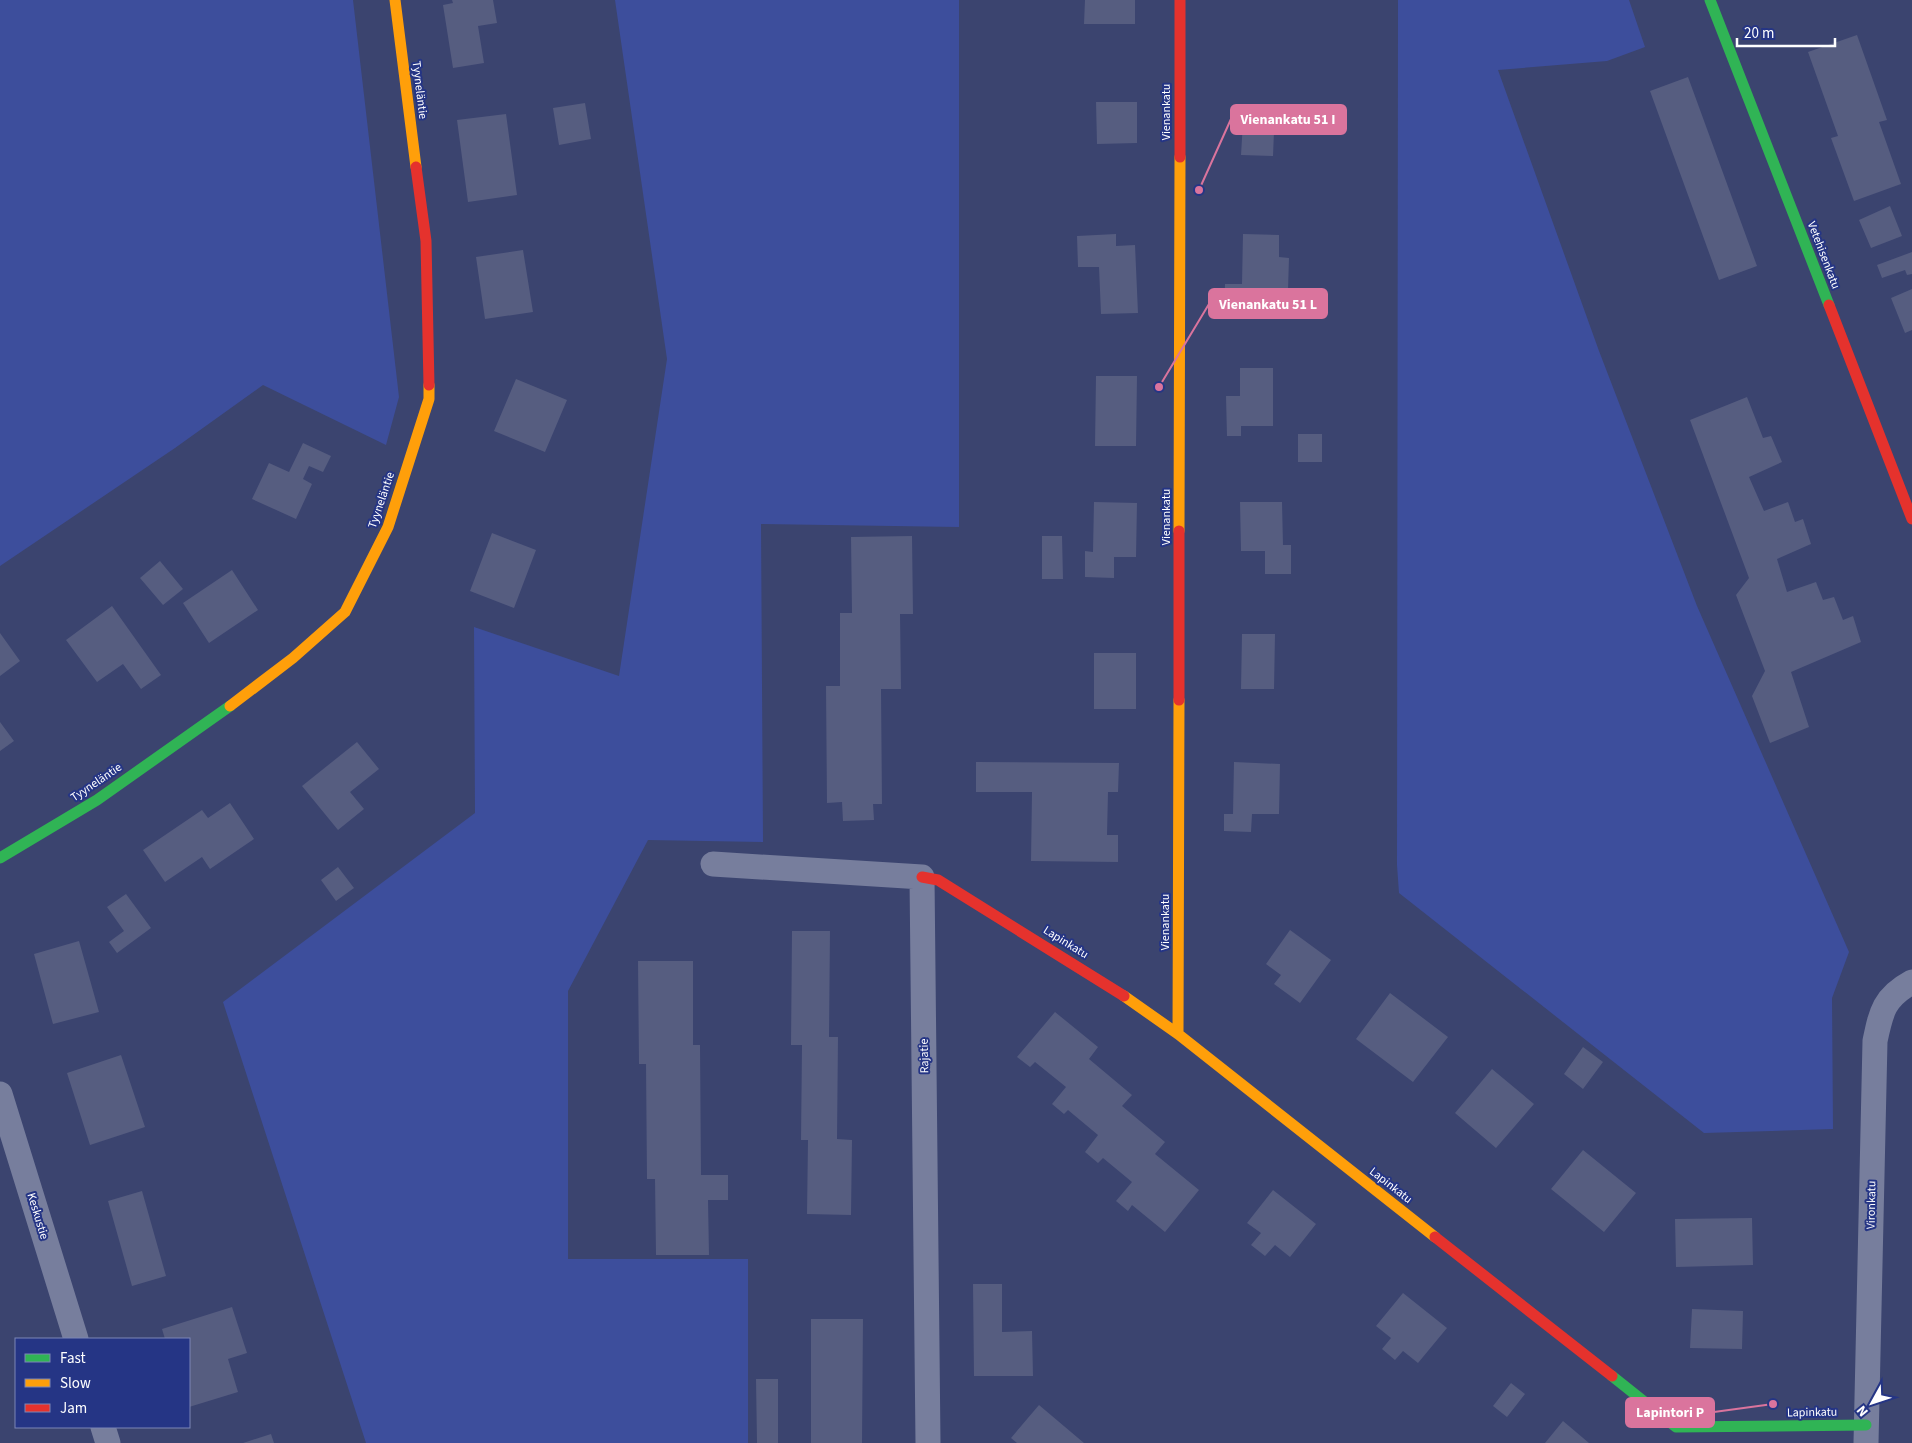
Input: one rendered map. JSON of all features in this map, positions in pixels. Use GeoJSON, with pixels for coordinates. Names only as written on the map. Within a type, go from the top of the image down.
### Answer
{"type":"FeatureCollection","features":[{"type":"Feature","properties":{"kind":"street","name":"Tyyneläntie"},"geometry":{"type":"LineString","coordinates":[[0,858],[97,800],[293,658],[345,612],[388,527],[429,399],[426,241],[395,0]]}},
{"type":"Feature","properties":{"kind":"street","name":"Vienankatu"},"geometry":{"type":"LineString","coordinates":[[1178,1034],[1180,0]]}},
{"type":"Feature","properties":{"kind":"street","name":"Vetehisenkatu"},"geometry":{"type":"LineString","coordinates":[[1710,0],[1912,519]]}},
{"type":"Feature","properties":{"kind":"street"},"geometry":{"type":"LineString","coordinates":[[713,864],[922,877]]}},
{"type":"Feature","properties":{"kind":"street","name":"Lapinkatu"},"geometry":{"type":"LineString","coordinates":[[922,877],[938,880],[1109,986],[1178,1034],[1676,1435],[1866,1434]]}},
{"type":"Feature","properties":{"kind":"street","name":"Rajatie"},"geometry":{"type":"LineString","coordinates":[[922,877],[928,1443]]}},
{"type":"Feature","properties":{"kind":"street","name":"Vironkatu"},"geometry":{"type":"LineString","coordinates":[[1866,1434],[1875,1041],[1882,1010],[1899,989],[1912,982]]}},
{"type":"Feature","properties":{"kind":"street","name":"Keskustie"},"geometry":{"type":"LineString","coordinates":[[0,1094],[76,1338]]}},
{"type":"Feature","properties":{"kind":"street"},"geometry":{"type":"LineString","coordinates":[[103,1428],[108,1443]]}},
{"type":"Feature","properties":{"kind":"shaded area"},"geometry":{"type":"Polygon","coordinates":[[[0,0],[353,0],[399,397],[386,445],[263,385],[175,448],[0,566],[0,0]]]}},
{"type":"Feature","properties":{"kind":"shaded area"},"geometry":{"type":"Polygon","coordinates":[[[615,0],[959,0],[959,527],[761,524],[763,842],[648,840],[568,991],[568,1259],[748,1259],[748,1443],[366,1443],[223,1002],[475,813],[474,627],[619,676],[667,359],[615,0]]]}},
{"type":"Feature","properties":{"kind":"shaded area"},"geometry":{"type":"Polygon","coordinates":[[[1398,0],[1629,0],[1645,47],[1607,61],[1498,70],[1599,351],[1697,606],[1849,952],[1832,998],[1833,1129],[1704,1133],[1399,893],[1397,865],[1398,0]]]}},
{"type":"Feature","properties":{"kind":"building"},"geometry":{"type":"Polygon","coordinates":[[[452,0],[493,0],[497,23],[478,26],[484,63],[453,68],[443,5],[453,3],[452,0]]]}},
{"type":"Feature","properties":{"kind":"building"},"geometry":{"type":"Polygon","coordinates":[[[1085,0],[1135,0],[1135,24],[1084,24],[1085,0]]]}},
{"type":"Feature","properties":{"kind":"building"},"geometry":{"type":"Polygon","coordinates":[[[1857,35],[1887,120],[1879,122],[1901,184],[1854,201],[1831,138],[1838,136],[1808,52],[1857,35]]]}},
{"type":"Feature","properties":{"kind":"building"},"geometry":{"type":"Polygon","coordinates":[[[1688,77],[1757,266],[1719,280],[1650,91],[1688,77]]]}},
{"type":"Feature","properties":{"kind":"building"},"geometry":{"type":"Polygon","coordinates":[[[1096,102],[1137,102],[1137,143],[1097,144],[1096,102]]]}},
{"type":"Feature","properties":{"kind":"building"},"geometry":{"type":"Polygon","coordinates":[[[585,103],[591,139],[559,145],[553,108],[585,103]]]}},
{"type":"Feature","properties":{"kind":"building"},"geometry":{"type":"Polygon","coordinates":[[[1244,105],[1275,107],[1273,156],[1241,155],[1244,105]]]}},
{"type":"Feature","properties":{"kind":"building"},"geometry":{"type":"Polygon","coordinates":[[[506,114],[517,195],[468,202],[457,120],[506,114]]]}},
{"type":"Feature","properties":{"kind":"building"},"geometry":{"type":"Polygon","coordinates":[[[1890,206],[1902,236],[1871,248],[1859,220],[1890,206]]]}},
{"type":"Feature","properties":{"kind":"building"},"geometry":{"type":"Polygon","coordinates":[[[1116,234],[1116,246],[1135,245],[1138,313],[1101,314],[1099,267],[1078,267],[1077,236],[1116,234]]]}},
{"type":"Feature","properties":{"kind":"building"},"geometry":{"type":"Polygon","coordinates":[[[1243,234],[1279,235],[1279,257],[1289,258],[1288,290],[1281,291],[1281,313],[1224,312],[1225,284],[1242,284],[1243,234]]]}},
{"type":"Feature","properties":{"kind":"building"},"geometry":{"type":"Polygon","coordinates":[[[523,250],[533,312],[485,319],[476,257],[523,250]]]}},
{"type":"Feature","properties":{"kind":"building"},"geometry":{"type":"Polygon","coordinates":[[[1912,252],[1912,274],[1907,275],[1905,270],[1882,278],[1877,265],[1912,252]]]}},
{"type":"Feature","properties":{"kind":"building"},"geometry":{"type":"Polygon","coordinates":[[[1912,289],[1912,330],[1905,333],[1891,298],[1912,289]]]}},
{"type":"Feature","properties":{"kind":"building"},"geometry":{"type":"Polygon","coordinates":[[[1240,368],[1273,368],[1273,426],[1241,426],[1241,436],[1227,436],[1226,396],[1240,396],[1240,368]]]}},
{"type":"Feature","properties":{"kind":"building"},"geometry":{"type":"Polygon","coordinates":[[[1096,376],[1137,376],[1136,446],[1095,446],[1096,376]]]}},
{"type":"Feature","properties":{"kind":"building"},"geometry":{"type":"Polygon","coordinates":[[[516,379],[567,400],[545,452],[494,431],[516,379]]]}},
{"type":"Feature","properties":{"kind":"building"},"geometry":{"type":"Polygon","coordinates":[[[1747,397],[1763,438],[1771,436],[1782,462],[1749,477],[1764,511],[1788,502],[1795,522],[1803,519],[1811,544],[1777,559],[1787,592],[1816,582],[1823,600],[1834,597],[1843,620],[1853,616],[1861,642],[1791,672],[1809,727],[1770,743],[1752,696],[1765,671],[1736,595],[1749,578],[1690,420],[1747,397]]]}},
{"type":"Feature","properties":{"kind":"building"},"geometry":{"type":"Polygon","coordinates":[[[1298,434],[1322,434],[1322,462],[1298,462],[1298,434]]]}},
{"type":"Feature","properties":{"kind":"building"},"geometry":{"type":"Polygon","coordinates":[[[303,443],[331,456],[323,472],[309,466],[303,479],[312,484],[296,519],[252,499],[269,463],[289,472],[303,443]]]}},
{"type":"Feature","properties":{"kind":"building"},"geometry":{"type":"Polygon","coordinates":[[[1094,502],[1137,503],[1136,557],[1114,557],[1114,578],[1085,577],[1085,551],[1093,552],[1094,502]]]}},
{"type":"Feature","properties":{"kind":"building"},"geometry":{"type":"Polygon","coordinates":[[[1240,502],[1282,502],[1283,545],[1291,545],[1291,574],[1265,574],[1265,551],[1241,551],[1240,502]]]}},
{"type":"Feature","properties":{"kind":"building"},"geometry":{"type":"Polygon","coordinates":[[[492,533],[536,550],[514,608],[470,591],[492,533]]]}},
{"type":"Feature","properties":{"kind":"building"},"geometry":{"type":"Polygon","coordinates":[[[912,536],[913,614],[900,614],[901,689],[881,689],[882,804],[873,804],[874,820],[843,821],[842,802],[827,803],[826,686],[840,686],[840,613],[852,613],[851,537],[912,536]]]}},
{"type":"Feature","properties":{"kind":"building"},"geometry":{"type":"Polygon","coordinates":[[[1042,536],[1062,536],[1063,579],[1042,579],[1042,536]]]}},
{"type":"Feature","properties":{"kind":"building"},"geometry":{"type":"Polygon","coordinates":[[[160,561],[183,589],[163,605],[140,578],[160,561]]]}},
{"type":"Feature","properties":{"kind":"building"},"geometry":{"type":"Polygon","coordinates":[[[232,570],[258,610],[209,643],[183,603],[232,570]]]}},
{"type":"Feature","properties":{"kind":"building"},"geometry":{"type":"Polygon","coordinates":[[[112,606],[161,675],[141,689],[123,664],[97,682],[66,640],[112,606]]]}},
{"type":"Feature","properties":{"kind":"building"},"geometry":{"type":"Polygon","coordinates":[[[0,633],[20,661],[0,676],[0,633]]]}},
{"type":"Feature","properties":{"kind":"building"},"geometry":{"type":"Polygon","coordinates":[[[1242,634],[1275,634],[1274,689],[1241,689],[1242,634]]]}},
{"type":"Feature","properties":{"kind":"building"},"geometry":{"type":"Polygon","coordinates":[[[1094,653],[1136,653],[1136,709],[1094,709],[1094,653]]]}},
{"type":"Feature","properties":{"kind":"building"},"geometry":{"type":"Polygon","coordinates":[[[0,722],[14,741],[0,751],[0,722]]]}},
{"type":"Feature","properties":{"kind":"building"},"geometry":{"type":"Polygon","coordinates":[[[357,742],[379,769],[350,792],[364,809],[338,830],[302,786],[357,742]]]}},
{"type":"Feature","properties":{"kind":"building"},"geometry":{"type":"Polygon","coordinates":[[[976,762],[1119,763],[1118,792],[1108,792],[1107,835],[1118,835],[1118,862],[1031,861],[1032,792],[976,792],[976,762]]]}},
{"type":"Feature","properties":{"kind":"building"},"geometry":{"type":"Polygon","coordinates":[[[1234,762],[1280,764],[1279,814],[1252,814],[1251,832],[1224,831],[1224,814],[1233,814],[1234,762]]]}},
{"type":"Feature","properties":{"kind":"building"},"geometry":{"type":"Polygon","coordinates":[[[230,803],[254,839],[210,869],[202,857],[165,882],[143,850],[202,810],[208,818],[230,803]]]}},
{"type":"Feature","properties":{"kind":"building"},"geometry":{"type":"Polygon","coordinates":[[[338,867],[354,888],[336,901],[321,880],[338,867]]]}},
{"type":"Feature","properties":{"kind":"building"},"geometry":{"type":"Polygon","coordinates":[[[126,894],[151,928],[117,953],[109,942],[124,931],[107,907],[126,894]]]}},
{"type":"Feature","properties":{"kind":"building"},"geometry":{"type":"Polygon","coordinates":[[[1290,930],[1331,960],[1300,1003],[1274,984],[1281,975],[1266,964],[1290,930]]]}},
{"type":"Feature","properties":{"kind":"building"},"geometry":{"type":"Polygon","coordinates":[[[792,931],[830,931],[829,1037],[838,1037],[837,1139],[852,1140],[851,1215],[807,1214],[808,1140],[801,1140],[802,1045],[791,1045],[792,931]]]}},
{"type":"Feature","properties":{"kind":"building"},"geometry":{"type":"Polygon","coordinates":[[[79,941],[99,1012],[53,1024],[34,954],[79,941]]]}},
{"type":"Feature","properties":{"kind":"building"},"geometry":{"type":"Polygon","coordinates":[[[638,961],[693,961],[693,1045],[700,1045],[701,1175],[728,1175],[728,1200],[708,1200],[709,1255],[656,1255],[655,1179],[647,1179],[646,1064],[639,1064],[638,961]]]}},
{"type":"Feature","properties":{"kind":"building"},"geometry":{"type":"Polygon","coordinates":[[[1390,993],[1448,1037],[1413,1082],[1356,1039],[1390,993]]]}},
{"type":"Feature","properties":{"kind":"building"},"geometry":{"type":"Polygon","coordinates":[[[1055,1012],[1098,1047],[1089,1059],[1132,1095],[1122,1106],[1165,1142],[1155,1154],[1199,1190],[1165,1232],[1132,1205],[1128,1211],[1116,1201],[1132,1182],[1103,1158],[1098,1163],[1085,1152],[1098,1135],[1068,1110],[1064,1114],[1052,1104],[1066,1087],[1035,1062],[1030,1067],[1017,1057],[1055,1012]]]}},
{"type":"Feature","properties":{"kind":"building"},"geometry":{"type":"Polygon","coordinates":[[[1583,1047],[1603,1062],[1583,1089],[1564,1074],[1583,1047]]]}},
{"type":"Feature","properties":{"kind":"building"},"geometry":{"type":"Polygon","coordinates":[[[121,1055],[145,1127],[90,1145],[67,1073],[121,1055]]]}},
{"type":"Feature","properties":{"kind":"building"},"geometry":{"type":"Polygon","coordinates":[[[1492,1069],[1534,1104],[1496,1148],[1455,1113],[1492,1069]]]}},
{"type":"Feature","properties":{"kind":"building"},"geometry":{"type":"Polygon","coordinates":[[[1583,1150],[1636,1193],[1604,1232],[1551,1189],[1583,1150]]]}},
{"type":"Feature","properties":{"kind":"building"},"geometry":{"type":"Polygon","coordinates":[[[1273,1190],[1316,1224],[1290,1257],[1275,1245],[1265,1256],[1251,1245],[1261,1233],[1247,1223],[1273,1190]]]}},
{"type":"Feature","properties":{"kind":"building"},"geometry":{"type":"Polygon","coordinates":[[[142,1191],[166,1276],[132,1286],[108,1201],[142,1191]]]}},
{"type":"Feature","properties":{"kind":"building"},"geometry":{"type":"Polygon","coordinates":[[[1752,1218],[1753,1265],[1676,1267],[1675,1219],[1752,1218]]]}},
{"type":"Feature","properties":{"kind":"building"},"geometry":{"type":"Polygon","coordinates":[[[973,1284],[1002,1284],[1002,1332],[1032,1331],[1033,1376],[974,1376],[973,1284]]]}},
{"type":"Feature","properties":{"kind":"building"},"geometry":{"type":"Polygon","coordinates":[[[1403,1293],[1447,1328],[1418,1363],[1403,1351],[1395,1360],[1382,1349],[1391,1338],[1376,1326],[1403,1293]]]}},
{"type":"Feature","properties":{"kind":"building"},"geometry":{"type":"Polygon","coordinates":[[[232,1307],[247,1353],[228,1359],[238,1392],[190,1407],[190,1338],[165,1338],[162,1329],[232,1307]]]}},
{"type":"Feature","properties":{"kind":"building"},"geometry":{"type":"Polygon","coordinates":[[[1692,1309],[1743,1311],[1742,1349],[1690,1348],[1692,1309]]]}},
{"type":"Feature","properties":{"kind":"building"},"geometry":{"type":"Polygon","coordinates":[[[811,1319],[863,1319],[862,1443],[811,1443],[811,1319]]]}},
{"type":"Feature","properties":{"kind":"building"},"geometry":{"type":"Polygon","coordinates":[[[756,1379],[778,1379],[778,1443],[757,1443],[756,1379]]]}},
{"type":"Feature","properties":{"kind":"building"},"geometry":{"type":"Polygon","coordinates":[[[1511,1383],[1525,1394],[1507,1417],[1493,1406],[1511,1383]]]}},
{"type":"Feature","properties":{"kind":"building"},"geometry":{"type":"Polygon","coordinates":[[[1039,1405],[1084,1443],[1017,1443],[1011,1438],[1039,1405]]]}},
{"type":"Feature","properties":{"kind":"building"},"geometry":{"type":"Polygon","coordinates":[[[1563,1421],[1589,1443],[1545,1443],[1563,1421]]]}},
{"type":"Feature","properties":{"kind":"building"},"geometry":{"type":"Polygon","coordinates":[[[271,1434],[274,1443],[243,1443],[271,1434]]]}},
{"type":"Feature","properties":{"kind":"traffic: fast"},"geometry":{"type":"LineString","coordinates":[[1710,0],[1829,305]]}},
{"type":"Feature","properties":{"kind":"traffic: fast"},"geometry":{"type":"LineString","coordinates":[[0,858],[97,800],[230,706]]}},
{"type":"Feature","properties":{"kind":"traffic: fast"},"geometry":{"type":"LineString","coordinates":[[1612,1376],[1676,1427],[1866,1425]]}},
{"type":"Feature","properties":{"kind":"traffic: slow"},"geometry":{"type":"LineString","coordinates":[[395,0],[416,167]]}},
{"type":"Feature","properties":{"kind":"traffic: slow"},"geometry":{"type":"LineString","coordinates":[[1179,531],[1180,157]]}},
{"type":"Feature","properties":{"kind":"traffic: slow"},"geometry":{"type":"LineString","coordinates":[[230,706],[293,658],[345,612],[388,527],[429,399],[429,385]]}},
{"type":"Feature","properties":{"kind":"traffic: slow"},"geometry":{"type":"LineString","coordinates":[[1178,1034],[1179,700]]}},
{"type":"Feature","properties":{"kind":"traffic: slow"},"geometry":{"type":"LineString","coordinates":[[1124,996],[1178,1034],[1435,1237]]}},
{"type":"Feature","properties":{"kind":"traffic: jam"},"geometry":{"type":"LineString","coordinates":[[1180,0],[1180,157]]}},
{"type":"Feature","properties":{"kind":"traffic: jam"},"geometry":{"type":"LineString","coordinates":[[416,167],[426,241],[429,385]]}},
{"type":"Feature","properties":{"kind":"traffic: jam"},"geometry":{"type":"LineString","coordinates":[[1829,305],[1912,519]]}},
{"type":"Feature","properties":{"kind":"traffic: jam"},"geometry":{"type":"LineString","coordinates":[[1179,531],[1179,700]]}},
{"type":"Feature","properties":{"kind":"traffic: jam"},"geometry":{"type":"LineString","coordinates":[[922,877],[938,880],[1124,996]]}},
{"type":"Feature","properties":{"kind":"traffic: jam"},"geometry":{"type":"LineString","coordinates":[[1435,1237],[1612,1376]]}},
{"type":"Feature","properties":{"kind":"place","name":"Vienankatu 51 I"},"geometry":{"type":"Point","coordinates":[1199,190]}},
{"type":"Feature","properties":{"kind":"place","name":"Vienankatu 51 L"},"geometry":{"type":"Point","coordinates":[1159,387]}},
{"type":"Feature","properties":{"kind":"place","name":"Lapintori P"},"geometry":{"type":"Point","coordinates":[1773,1404]}}]}
